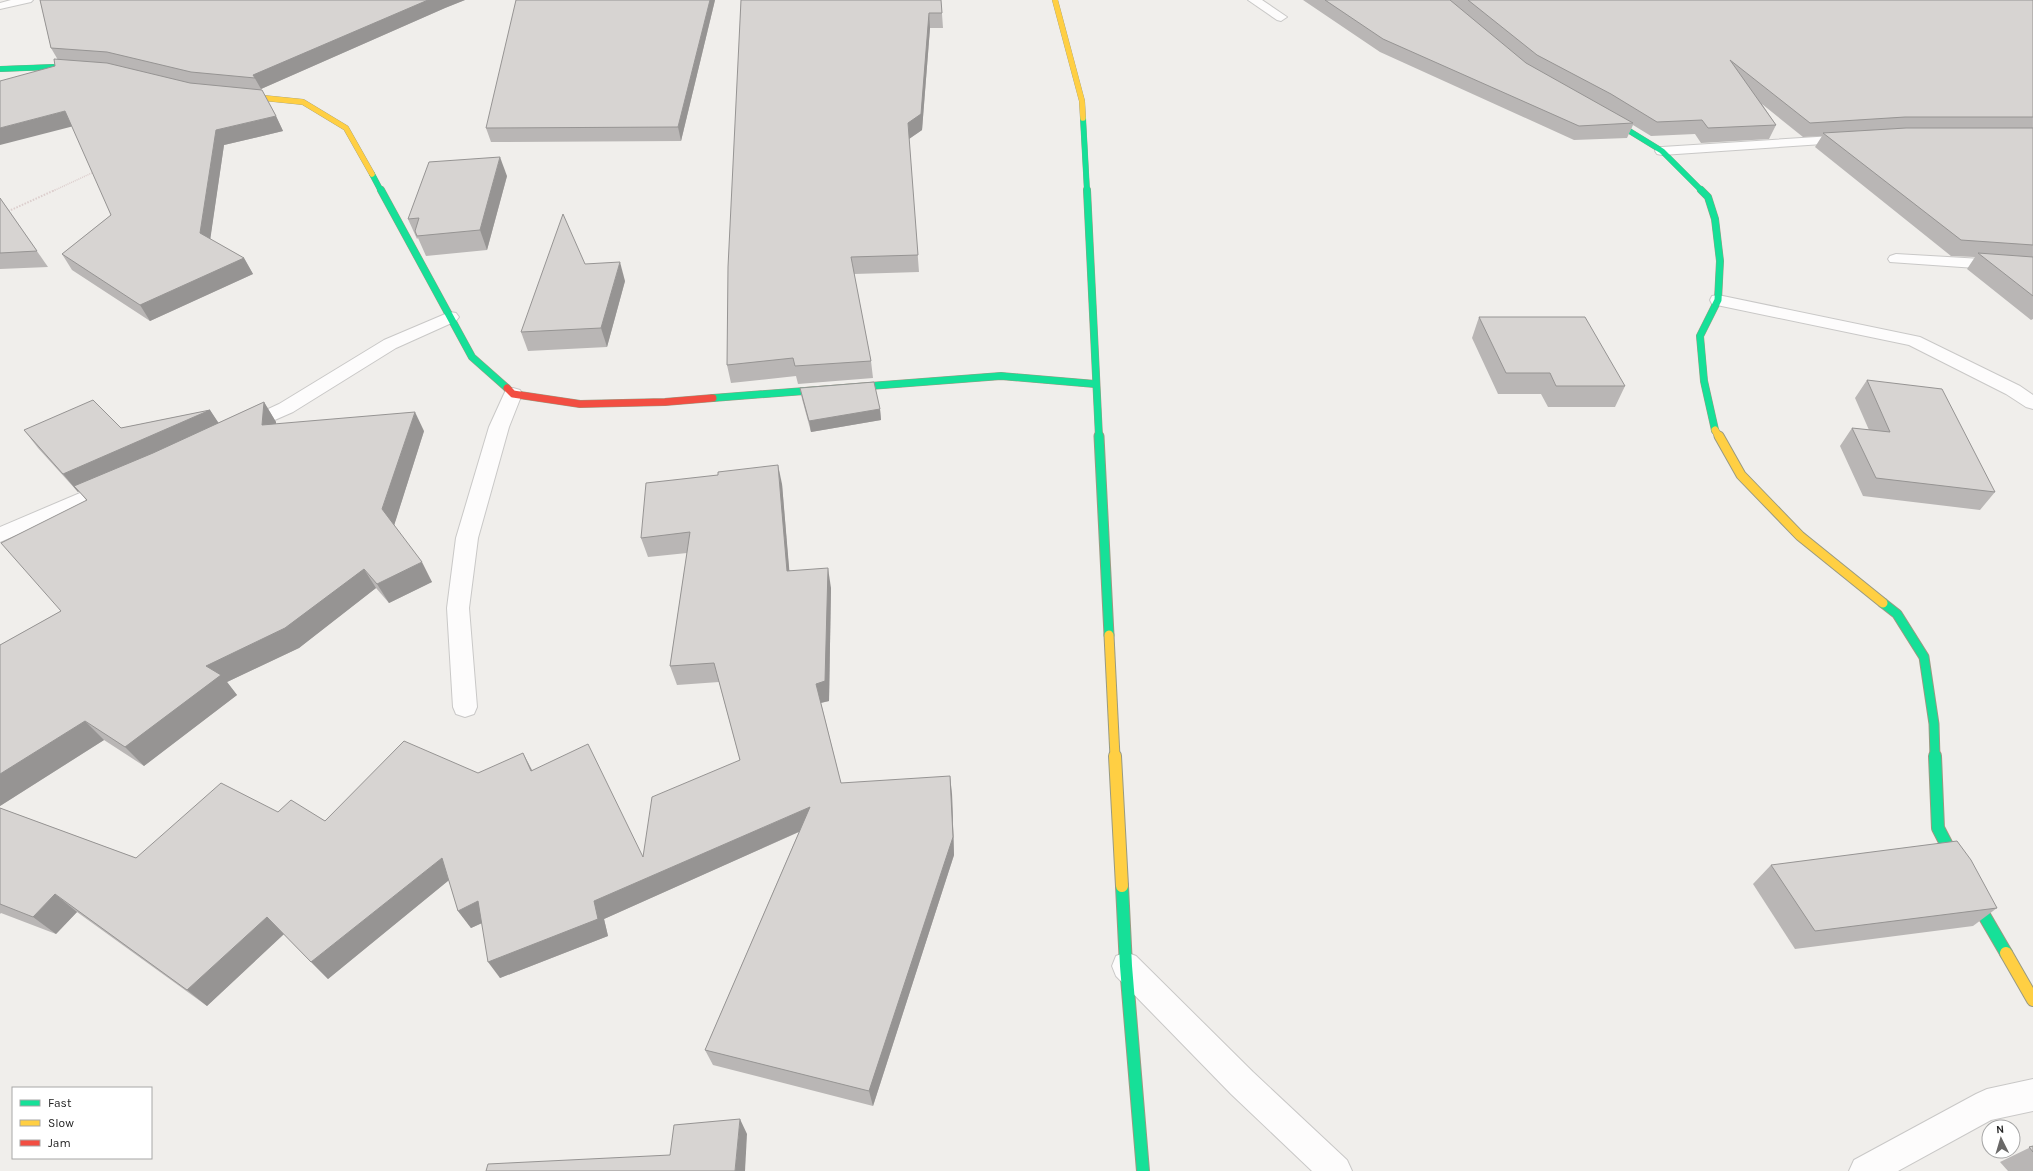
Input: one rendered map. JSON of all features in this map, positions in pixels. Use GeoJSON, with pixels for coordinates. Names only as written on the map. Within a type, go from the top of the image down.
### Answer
{"type":"FeatureCollection","features":[{"type":"Feature","properties":{"kind":"street"},"geometry":{"type":"LineString","coordinates":[[0,6],[27,0]]}},
{"type":"Feature","properties":{"kind":"street"},"geometry":{"type":"LineString","coordinates":[[1055,0],[1082,101],[1095,384],[1126,966],[1143,1171]]}},
{"type":"Feature","properties":{"kind":"street"},"geometry":{"type":"LineString","coordinates":[[1254,0],[1281,17]]}},
{"type":"Feature","properties":{"kind":"street"},"geometry":{"type":"LineString","coordinates":[[0,69],[53,67],[92,70]]}},
{"type":"Feature","properties":{"kind":"street"},"geometry":{"type":"LineString","coordinates":[[225,94],[303,102],[346,128],[472,357],[513,394],[580,404],[665,402],[1000,376],[1095,384]]}},
{"type":"Feature","properties":{"kind":"street"},"geometry":{"type":"LineString","coordinates":[[1595,110],[1662,151],[1708,197],[1715,219],[1720,261],[1718,300],[1700,336],[1704,381],[1715,430],[1741,475],[1800,536],[1897,614],[1924,658],[1934,724],[1938,828],[1974,898],[2033,1000]]}},
{"type":"Feature","properties":{"kind":"street"},"geometry":{"type":"LineString","coordinates":[[1662,151],[1861,138]]}},
{"type":"Feature","properties":{"kind":"street"},"geometry":{"type":"LineString","coordinates":[[1896,259],[2033,267]]}},
{"type":"Feature","properties":{"kind":"street"},"geometry":{"type":"LineString","coordinates":[[1718,300],[1914,342],[2013,390],[2033,403]]}},
{"type":"Feature","properties":{"kind":"street"},"geometry":{"type":"LineString","coordinates":[[230,434],[286,408],[390,344],[450,317]]}},
{"type":"Feature","properties":{"kind":"street"},"geometry":{"type":"LineString","coordinates":[[465,707],[458,608],[467,538],[499,427],[513,394]]}},
{"type":"Feature","properties":{"kind":"street"},"geometry":{"type":"LineString","coordinates":[[0,534],[131,479]]}},
{"type":"Feature","properties":{"kind":"street"},"geometry":{"type":"LineString","coordinates":[[1126,966],[1242,1083],[1336,1171]]}},
{"type":"Feature","properties":{"kind":"street"},"geometry":{"type":"LineString","coordinates":[[1865,1171],[1987,1106],[2033,1095]]}},
{"type":"Feature","properties":{"kind":"path"},"geometry":{"type":"LineString","coordinates":[[0,215],[101,169]]}},
{"type":"Feature","properties":{"kind":"building"},"geometry":{"type":"Polygon","coordinates":[[[40,0],[428,0],[253,75],[255,78],[191,72],[107,52],[51,48],[40,0]]]}},
{"type":"Feature","properties":{"kind":"building"},"geometry":{"type":"Polygon","coordinates":[[[516,0],[710,0],[678,127],[486,128],[516,0]]]}},
{"type":"Feature","properties":{"kind":"building"},"geometry":{"type":"Polygon","coordinates":[[[741,0],[941,0],[942,13],[929,13],[921,114],[908,123],[918,255],[851,257],[871,361],[795,366],[793,358],[727,365],[728,267],[741,0]]]}},
{"type":"Feature","properties":{"kind":"building"},"geometry":{"type":"Polygon","coordinates":[[[1325,0],[1450,0],[1526,63],[1633,123],[1579,126],[1383,39],[1325,0]]]}},
{"type":"Feature","properties":{"kind":"building"},"geometry":{"type":"Polygon","coordinates":[[[1468,0],[2033,0],[2033,117],[1905,117],[1810,123],[1730,60],[1776,125],[1708,128],[1702,120],[1657,122],[1611,94],[1537,55],[1468,0]]]}},
{"type":"Feature","properties":{"kind":"building"},"geometry":{"type":"Polygon","coordinates":[[[54,59],[107,63],[190,83],[262,90],[276,116],[216,130],[200,233],[244,258],[140,305],[62,254],[111,215],[65,111],[0,128],[0,81],[55,66],[54,59]]]}},
{"type":"Feature","properties":{"kind":"building"},"geometry":{"type":"Polygon","coordinates":[[[1906,128],[2033,128],[2033,245],[1961,240],[1823,133],[1906,128]]]}},
{"type":"Feature","properties":{"kind":"building"},"geometry":{"type":"Polygon","coordinates":[[[500,157],[480,230],[417,236],[415,231],[419,218],[408,219],[429,162],[500,157]]]}},
{"type":"Feature","properties":{"kind":"building"},"geometry":{"type":"Polygon","coordinates":[[[0,198],[37,251],[0,253],[0,198]]]}},
{"type":"Feature","properties":{"kind":"building"},"geometry":{"type":"Polygon","coordinates":[[[563,214],[585,264],[620,262],[601,328],[521,332],[563,214]]]}},
{"type":"Feature","properties":{"kind":"building"},"geometry":{"type":"Polygon","coordinates":[[[1978,253],[2033,257],[2033,296],[1978,253]]]}},
{"type":"Feature","properties":{"kind":"building"},"geometry":{"type":"Polygon","coordinates":[[[1479,317],[1585,317],[1625,386],[1556,386],[1550,373],[1506,373],[1479,317]]]}},
{"type":"Feature","properties":{"kind":"building"},"geometry":{"type":"Polygon","coordinates":[[[1867,380],[1942,389],[1995,492],[1876,478],[1852,428],[1890,432],[1867,380]]]}},
{"type":"Feature","properties":{"kind":"building"},"geometry":{"type":"Polygon","coordinates":[[[874,382],[880,409],[809,421],[800,388],[874,382]]]}},
{"type":"Feature","properties":{"kind":"building"},"geometry":{"type":"Polygon","coordinates":[[[93,400],[121,428],[210,410],[63,474],[24,430],[93,400]]]}},
{"type":"Feature","properties":{"kind":"building"},"geometry":{"type":"Polygon","coordinates":[[[264,402],[262,425],[415,412],[382,509],[422,562],[377,584],[364,569],[285,628],[206,666],[221,675],[125,747],[85,721],[0,774],[0,645],[61,611],[1,543],[87,500],[74,486],[153,453],[264,402]]]}},
{"type":"Feature","properties":{"kind":"building"},"geometry":{"type":"Polygon","coordinates":[[[778,465],[787,571],[828,568],[825,681],[816,684],[841,783],[950,776],[953,837],[869,1091],[705,1050],[810,807],[594,901],[598,919],[488,962],[478,901],[458,911],[442,858],[311,962],[267,917],[187,990],[55,894],[33,917],[0,904],[0,808],[136,858],[221,783],[278,812],[291,800],[325,821],[404,741],[478,773],[523,753],[531,771],[588,744],[643,857],[652,797],[740,760],[714,663],[670,666],[690,532],[641,538],[646,483],[718,475],[718,472],[778,465]]]}},
{"type":"Feature","properties":{"kind":"building"},"geometry":{"type":"Polygon","coordinates":[[[1957,841],[1971,860],[1997,908],[1815,931],[1771,865],[1957,841]]]}},
{"type":"Feature","properties":{"kind":"building"},"geometry":{"type":"Polygon","coordinates":[[[740,1119],[735,1171],[486,1171],[488,1164],[670,1155],[674,1125],[740,1119]]]}},
{"type":"Feature","properties":{"kind":"building"},"geometry":{"type":"Polygon","coordinates":[[[2033,1146],[2033,1152],[2029,1147],[2033,1146]]]}},
{"type":"Feature","properties":{"kind":"traffic: fast"},"geometry":{"type":"LineString","coordinates":[[0,69],[53,67],[84,69]]}},
{"type":"Feature","properties":{"kind":"traffic: fast"},"geometry":{"type":"LineString","coordinates":[[1605,116],[1662,151],[1708,197],[1715,219],[1720,261],[1718,300],[1700,336],[1704,381],[1715,430]]}},
{"type":"Feature","properties":{"kind":"traffic: fast"},"geometry":{"type":"LineString","coordinates":[[1083,118],[1109,635]]}},
{"type":"Feature","properties":{"kind":"traffic: fast"},"geometry":{"type":"LineString","coordinates":[[372,174],[472,357],[507,388]]}},
{"type":"Feature","properties":{"kind":"traffic: fast"},"geometry":{"type":"LineString","coordinates":[[713,398],[1001,376],[1095,384]]}},
{"type":"Feature","properties":{"kind":"traffic: fast"},"geometry":{"type":"LineString","coordinates":[[1883,603],[1897,614],[1924,657],[1934,724],[1938,828],[1974,898],[2006,953]]}},
{"type":"Feature","properties":{"kind":"traffic: fast"},"geometry":{"type":"LineString","coordinates":[[1122,886],[1126,966],[1143,1171]]}},
{"type":"Feature","properties":{"kind":"traffic: slow"},"geometry":{"type":"LineString","coordinates":[[1055,0],[1082,101],[1083,118]]}},
{"type":"Feature","properties":{"kind":"traffic: slow"},"geometry":{"type":"LineString","coordinates":[[235,95],[303,102],[346,128],[372,174]]}},
{"type":"Feature","properties":{"kind":"traffic: slow"},"geometry":{"type":"LineString","coordinates":[[1715,430],[1741,475],[1800,536],[1883,603]]}},
{"type":"Feature","properties":{"kind":"traffic: slow"},"geometry":{"type":"LineString","coordinates":[[1109,635],[1122,886]]}},
{"type":"Feature","properties":{"kind":"traffic: slow"},"geometry":{"type":"LineString","coordinates":[[2006,953],[2033,1000]]}},
{"type":"Feature","properties":{"kind":"traffic: jam"},"geometry":{"type":"LineString","coordinates":[[507,388],[513,394],[580,404],[665,402],[713,398]]}}]}
